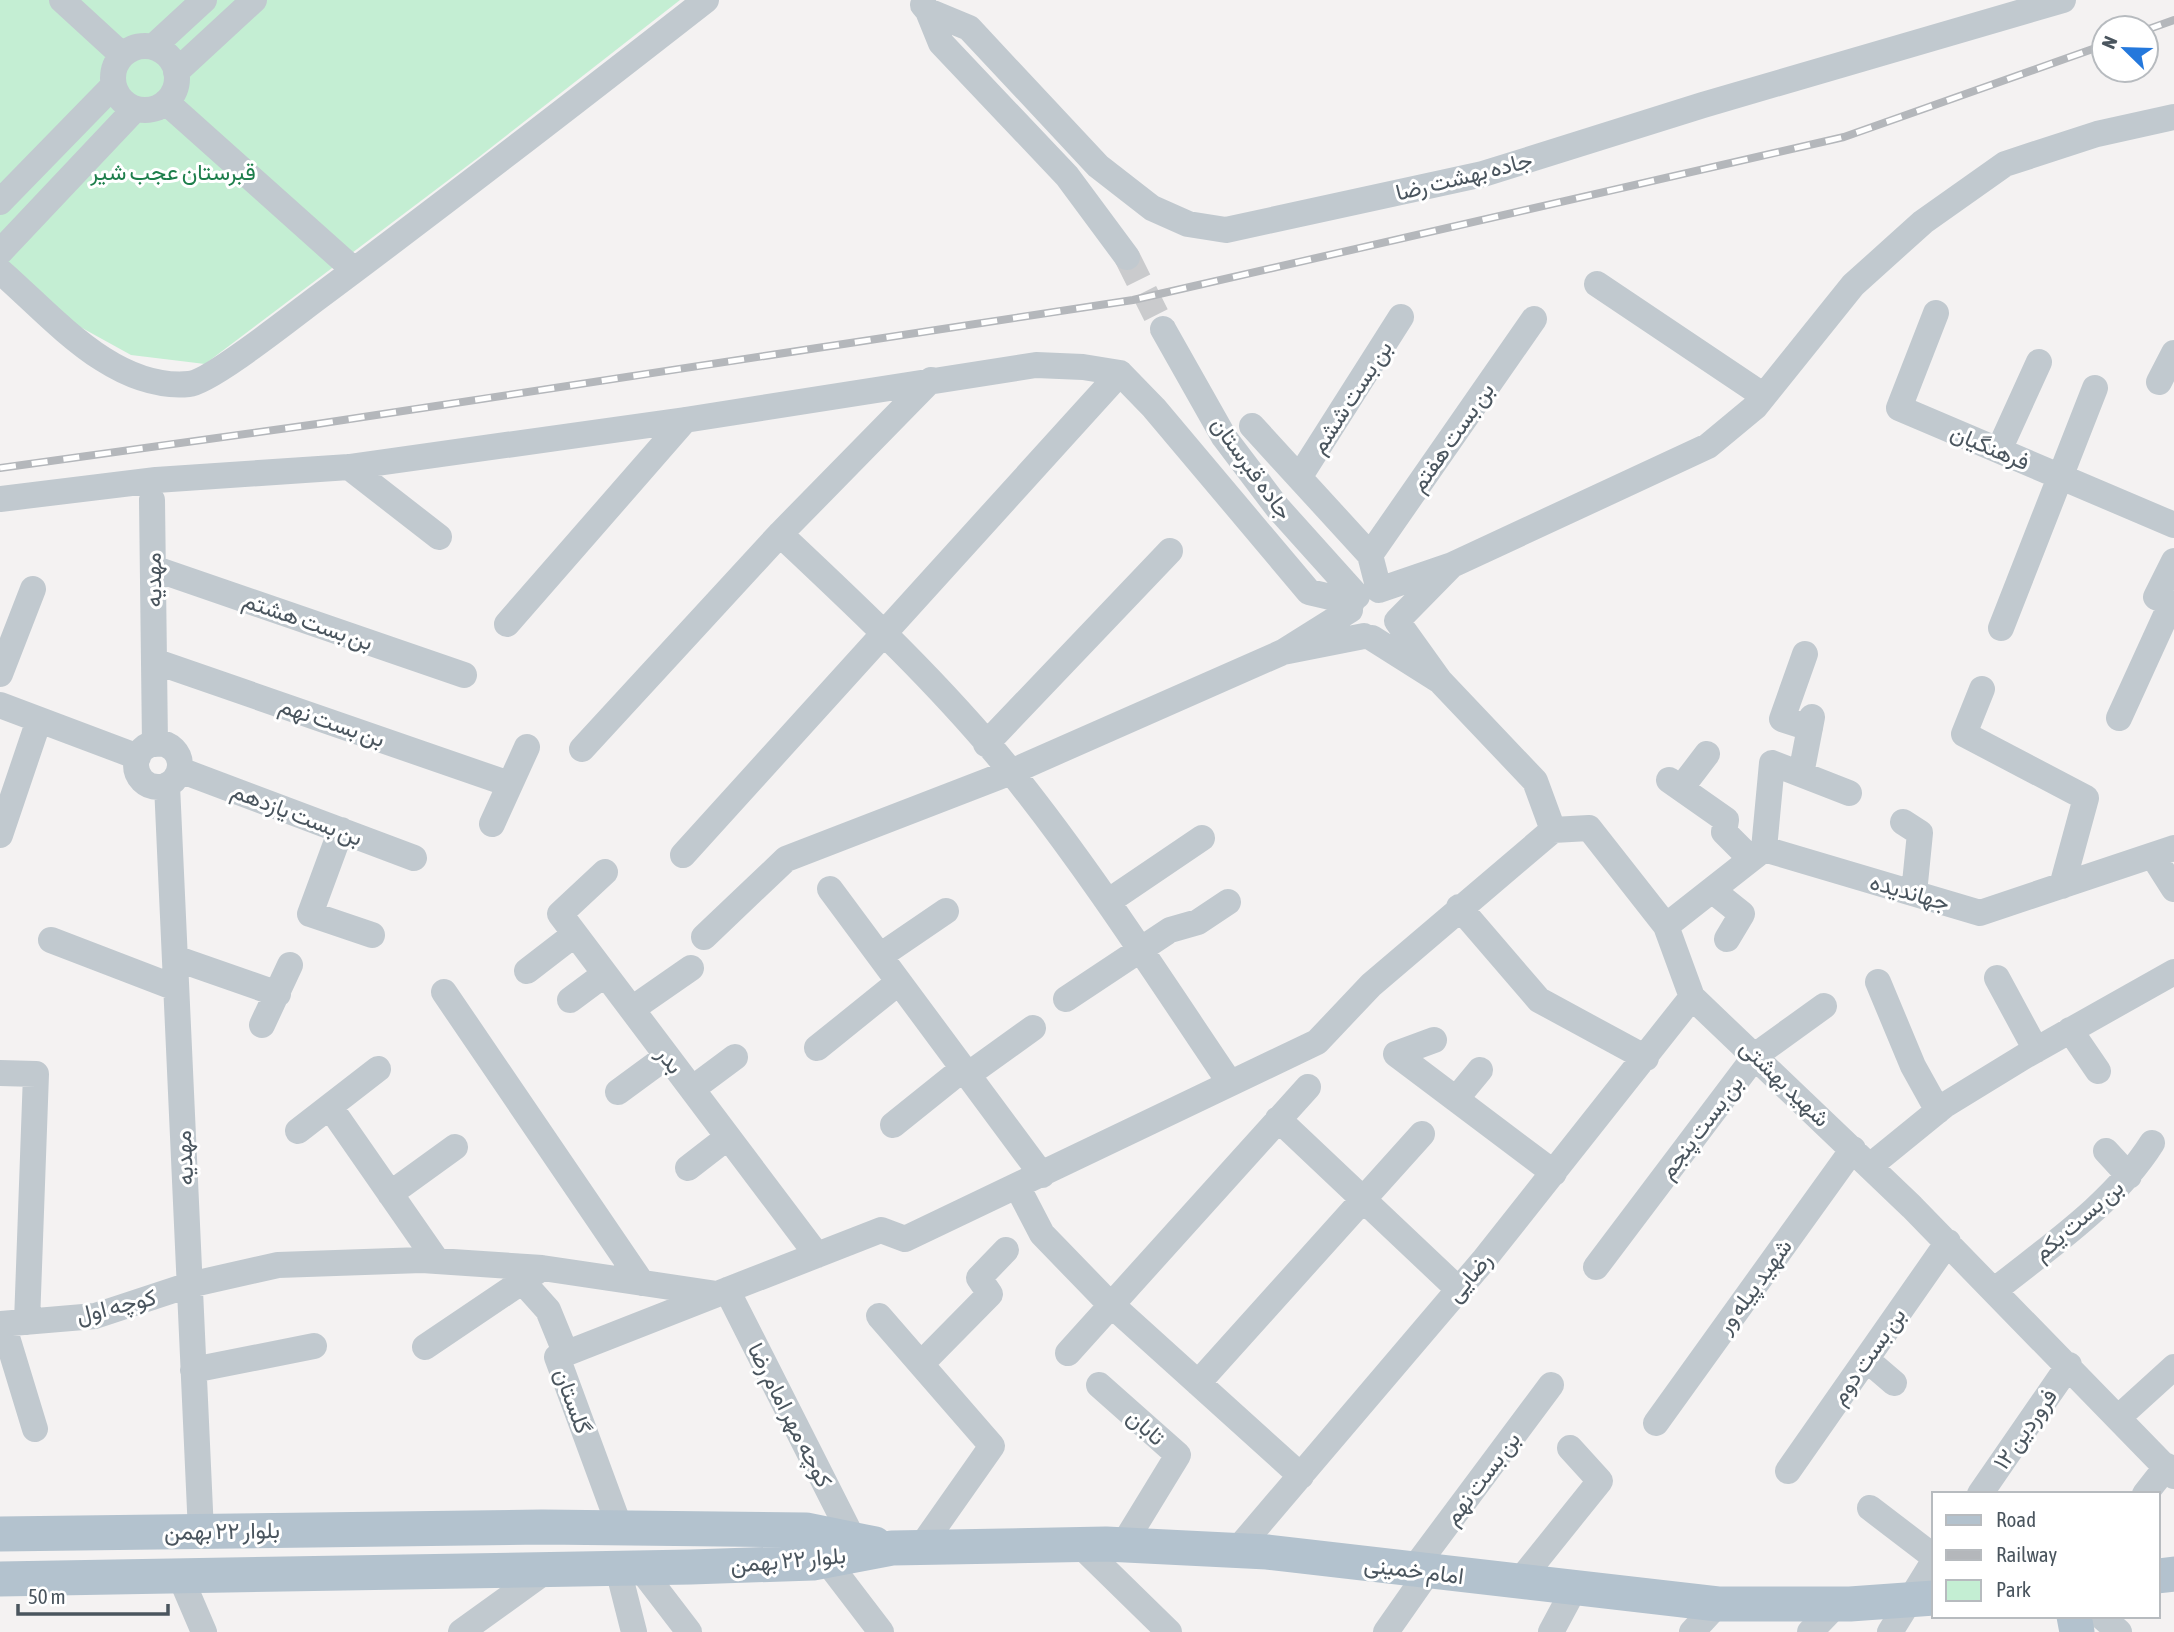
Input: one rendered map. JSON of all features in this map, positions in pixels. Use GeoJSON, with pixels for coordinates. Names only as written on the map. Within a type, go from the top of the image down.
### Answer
{"type":"FeatureCollection","features":[{"type":"Feature","properties":{"kind":"main road","name":"بلوار ۲۲ بهمن"},"geometry":{"type":"LineString","coordinates":[[0,1534],[620,1528],[806,1530],[839,1550]]}},
{"type":"Feature","properties":{"kind":"main road","name":"امام خمینی"},"geometry":{"type":"LineString","coordinates":[[907,1547],[1123,1545],[1237,1550],[1718,1604],[1837,1604],[1921,1599]]}},
{"type":"Feature","properties":{"kind":"main road","name":"بلوار ۲۲ بهمن"},"geometry":{"type":"LineString","coordinates":[[0,1578],[629,1568],[839,1550],[907,1547]]}},
{"type":"Feature","properties":{"kind":"street"},"geometry":{"type":"LineString","coordinates":[[62,0],[122,55]]}},
{"type":"Feature","properties":{"kind":"street"},"geometry":{"type":"LineString","coordinates":[[153,47],[204,0]]}},
{"type":"Feature","properties":{"kind":"street"},"geometry":{"type":"LineString","coordinates":[[176,72],[254,0]]}},
{"type":"Feature","properties":{"kind":"street"},"geometry":{"type":"LineString","coordinates":[[0,271],[95,355],[148,381],[191,384],[257,343],[355,270],[706,0]]}},
{"type":"Feature","properties":{"kind":"street","name":"جاده بهشت رضا"},"geometry":{"type":"LineString","coordinates":[[923,5],[969,28],[1098,166],[1152,208],[1188,224],[1226,230],[1483,174],[1703,105],[2063,0]]}},
{"type":"Feature","properties":{"kind":"street"},"geometry":{"type":"LineString","coordinates":[[923,5],[940,43],[1067,176],[1127,257]]}},
{"type":"Feature","properties":{"kind":"street"},"geometry":{"type":"LineString","coordinates":[[142,46],[153,47],[168,56],[176,72],[176,83],[166,102],[157,108],[135,109],[117,96],[113,86],[116,64],[122,55],[142,46]]}},
{"type":"Feature","properties":{"kind":"street"},"geometry":{"type":"LineString","coordinates":[[0,202],[113,86]]}},
{"type":"Feature","properties":{"kind":"street"},"geometry":{"type":"LineString","coordinates":[[166,102],[355,270]]}},
{"type":"Feature","properties":{"kind":"street"},"geometry":{"type":"LineString","coordinates":[[0,252],[135,109]]}},
{"type":"Feature","properties":{"kind":"street"},"geometry":{"type":"LineString","coordinates":[[704,937],[786,859],[1011,772],[1283,652],[1360,600],[1452,565],[1708,446],[1764,396],[1853,285],[1923,222],[2005,164],[2097,134],[2174,117]]}},
{"type":"Feature","properties":{"kind":"street"},"geometry":{"type":"LineString","coordinates":[[1597,284],[1764,396]]}},
{"type":"Feature","properties":{"kind":"street","name":"فرهنگیان"},"geometry":{"type":"LineString","coordinates":[[1936,313],[1899,408],[2174,525]]}},
{"type":"Feature","properties":{"kind":"street","name":"بن بست ششم"},"geometry":{"type":"LineString","coordinates":[[1300,476],[1401,317]]}},
{"type":"Feature","properties":{"kind":"street","name":"بن بست هفتم"},"geometry":{"type":"LineString","coordinates":[[1370,555],[1534,319]]}},
{"type":"Feature","properties":{"kind":"street","name":"جاده قبرستان"},"geometry":{"type":"LineString","coordinates":[[1163,329],[1224,437],[1277,508],[1360,600]]}},
{"type":"Feature","properties":{"kind":"street"},"geometry":{"type":"LineString","coordinates":[[2159,382],[2174,353]]}},
{"type":"Feature","properties":{"kind":"street"},"geometry":{"type":"LineString","coordinates":[[1998,450],[2039,362]]}},
{"type":"Feature","properties":{"kind":"street"},"geometry":{"type":"LineString","coordinates":[[0,499],[156,480],[349,467],[685,420],[1036,365],[1083,366],[1120,373],[1154,408],[1309,592],[1360,600],[1387,593],[1397,605],[1397,621],[1440,681],[1535,781],[1553,830]]}},
{"type":"Feature","properties":{"kind":"street"},"geometry":{"type":"LineString","coordinates":[[683,855],[1120,373]]}},
{"type":"Feature","properties":{"kind":"street"},"geometry":{"type":"LineString","coordinates":[[582,749],[780,534],[931,380]]}},
{"type":"Feature","properties":{"kind":"street"},"geometry":{"type":"LineString","coordinates":[[2001,628],[2095,388]]}},
{"type":"Feature","properties":{"kind":"street"},"geometry":{"type":"LineString","coordinates":[[508,624],[685,420]]}},
{"type":"Feature","properties":{"kind":"street"},"geometry":{"type":"LineString","coordinates":[[1252,426],[1370,555],[1353,626],[1440,681]]}},
{"type":"Feature","properties":{"kind":"street"},"geometry":{"type":"LineString","coordinates":[[349,467],[439,537]]}},
{"type":"Feature","properties":{"kind":"street","name":"مهدیه"},"geometry":{"type":"LineString","coordinates":[[147,750],[154,661],[152,500]]}},
{"type":"Feature","properties":{"kind":"street"},"geometry":{"type":"LineString","coordinates":[[780,534],[886,633],[1011,772],[1109,901],[1230,1083]]}},
{"type":"Feature","properties":{"kind":"street"},"geometry":{"type":"LineString","coordinates":[[986,744],[1171,551]]}},
{"type":"Feature","properties":{"kind":"street"},"geometry":{"type":"LineString","coordinates":[[2119,718],[2173,605],[2155,597],[2174,561]]}},
{"type":"Feature","properties":{"kind":"street"},"geometry":{"type":"LineString","coordinates":[[1283,652],[1388,634],[1397,621],[1452,565]]}},
{"type":"Feature","properties":{"kind":"street","name":"بن بست هشتم"},"geometry":{"type":"LineString","coordinates":[[153,568],[464,675]]}},
{"type":"Feature","properties":{"kind":"street"},"geometry":{"type":"LineString","coordinates":[[0,674],[33,589]]}},
{"type":"Feature","properties":{"kind":"street"},"geometry":{"type":"LineString","coordinates":[[1801,774],[1811,722],[1782,719],[1805,654]]}},
{"type":"Feature","properties":{"kind":"street","name":"بن بست نهم"},"geometry":{"type":"LineString","coordinates":[[154,661],[509,784]]}},
{"type":"Feature","properties":{"kind":"street"},"geometry":{"type":"LineString","coordinates":[[1982,689],[1964,734],[2085,799],[2062,886]]}},
{"type":"Feature","properties":{"kind":"street"},"geometry":{"type":"LineString","coordinates":[[0,705],[39,720],[147,750],[174,750],[173,778],[152,786],[141,778],[136,764],[147,750]]}},
{"type":"Feature","properties":{"kind":"street"},"geometry":{"type":"LineString","coordinates":[[0,835],[39,720]]}},
{"type":"Feature","properties":{"kind":"street"},"geometry":{"type":"LineString","coordinates":[[492,824],[527,747]]}},
{"type":"Feature","properties":{"kind":"street"},"geometry":{"type":"LineString","coordinates":[[1707,754],[1675,784],[1726,820],[1724,832],[1757,854]]}},
{"type":"Feature","properties":{"kind":"street"},"geometry":{"type":"LineString","coordinates":[[1666,926],[1757,854],[1772,763],[1849,793]]}},
{"type":"Feature","properties":{"kind":"street","name":"مهدیه"},"geometry":{"type":"LineString","coordinates":[[173,778],[176,988],[201,1532]]}},
{"type":"Feature","properties":{"kind":"street","name":"بن بست یازدهم"},"geometry":{"type":"LineString","coordinates":[[173,778],[341,831],[414,858]]}},
{"type":"Feature","properties":{"kind":"street"},"geometry":{"type":"LineString","coordinates":[[1903,822],[1920,833],[1914,893]]}},
{"type":"Feature","properties":{"kind":"street","name":"شهید بهشتی"},"geometry":{"type":"LineString","coordinates":[[1553,830],[1589,828],[1666,926],[1692,997],[1756,1055],[1948,1242],[2170,1471]]}},
{"type":"Feature","properties":{"kind":"street","name":"گلستان"},"geometry":{"type":"LineString","coordinates":[[620,1528],[557,1357],[881,1230],[905,1238],[1317,1042],[1371,985],[1459,907],[1553,830]]}},
{"type":"Feature","properties":{"kind":"street"},"geometry":{"type":"LineString","coordinates":[[341,831],[310,914],[372,935]]}},
{"type":"Feature","properties":{"kind":"street"},"geometry":{"type":"LineString","coordinates":[[1109,901],[1202,838]]}},
{"type":"Feature","properties":{"kind":"street"},"geometry":{"type":"LineString","coordinates":[[2163,852],[2174,889]]}},
{"type":"Feature","properties":{"kind":"street","name":"جهاندیده"},"geometry":{"type":"LineString","coordinates":[[1757,854],[1914,893],[1980,913],[2163,852]]}},
{"type":"Feature","properties":{"kind":"street","name":"بدر"},"geometry":{"type":"LineString","coordinates":[[605,872],[560,914],[817,1255]]}},
{"type":"Feature","properties":{"kind":"street"},"geometry":{"type":"LineString","coordinates":[[830,889],[1042,1175]]}},
{"type":"Feature","properties":{"kind":"street"},"geometry":{"type":"LineString","coordinates":[[1712,890],[1742,914],[1727,939]]}},
{"type":"Feature","properties":{"kind":"street"},"geometry":{"type":"LineString","coordinates":[[1066,999],[1170,930],[1198,922],[1228,902]]}},
{"type":"Feature","properties":{"kind":"street"},"geometry":{"type":"LineString","coordinates":[[1459,907],[1539,1000],[1646,1058]]}},
{"type":"Feature","properties":{"kind":"street"},"geometry":{"type":"LineString","coordinates":[[880,956],[946,911]]}},
{"type":"Feature","properties":{"kind":"street"},"geometry":{"type":"LineString","coordinates":[[527,971],[575,934]]}},
{"type":"Feature","properties":{"kind":"street"},"geometry":{"type":"LineString","coordinates":[[51,940],[176,988]]}},
{"type":"Feature","properties":{"kind":"street"},"geometry":{"type":"LineString","coordinates":[[175,958],[278,994]]}},
{"type":"Feature","properties":{"kind":"street"},"geometry":{"type":"LineString","coordinates":[[262,1025],[289,965]]}},
{"type":"Feature","properties":{"kind":"street"},"geometry":{"type":"LineString","coordinates":[[632,1009],[691,968]]}},
{"type":"Feature","properties":{"kind":"street","name":"شهید پیله ور"},"geometry":{"type":"LineString","coordinates":[[1656,1423],[1861,1157],[2036,1050],[2174,972]]}},
{"type":"Feature","properties":{"kind":"street"},"geometry":{"type":"LineString","coordinates":[[569,1000],[605,974]]}},
{"type":"Feature","properties":{"kind":"street"},"geometry":{"type":"LineString","coordinates":[[1997,978],[2036,1050]]}},
{"type":"Feature","properties":{"kind":"street"},"geometry":{"type":"LineString","coordinates":[[817,1048],[900,982]]}},
{"type":"Feature","properties":{"kind":"street"},"geometry":{"type":"LineString","coordinates":[[1878,982],[1913,1066],[1938,1111]]}},
{"type":"Feature","properties":{"kind":"street"},"geometry":{"type":"LineString","coordinates":[[444,992],[642,1283]]}},
{"type":"Feature","properties":{"kind":"street","name":"رضایی"},"geometry":{"type":"LineString","coordinates":[[1237,1550],[1459,1290],[1555,1173],[1692,997]]}},
{"type":"Feature","properties":{"kind":"street","name":"بن بست پنجم"},"geometry":{"type":"LineString","coordinates":[[1596,1267],[1756,1055],[1825,1006]]}},
{"type":"Feature","properties":{"kind":"street"},"geometry":{"type":"LineString","coordinates":[[892,1125],[1033,1028]]}},
{"type":"Feature","properties":{"kind":"street"},"geometry":{"type":"LineString","coordinates":[[2070,1030],[2098,1071]]}},
{"type":"Feature","properties":{"kind":"street"},"geometry":{"type":"LineString","coordinates":[[1434,1040],[1396,1054],[1555,1173]]}},
{"type":"Feature","properties":{"kind":"street"},"geometry":{"type":"LineString","coordinates":[[618,1092],[667,1056]]}},
{"type":"Feature","properties":{"kind":"street"},"geometry":{"type":"LineString","coordinates":[[692,1089],[735,1057]]}},
{"type":"Feature","properties":{"kind":"street"},"geometry":{"type":"LineString","coordinates":[[298,1132],[378,1069]]}},
{"type":"Feature","properties":{"kind":"street"},"geometry":{"type":"LineString","coordinates":[[1456,1099],[1480,1070]]}},
{"type":"Feature","properties":{"kind":"street"},"geometry":{"type":"LineString","coordinates":[[0,1073],[36,1074],[10,1323],[35,1429]]}},
{"type":"Feature","properties":{"kind":"street"},"geometry":{"type":"LineString","coordinates":[[1068,1353],[1308,1087]]}},
{"type":"Feature","properties":{"kind":"street"},"geometry":{"type":"LineString","coordinates":[[330,1107],[437,1261]]}},
{"type":"Feature","properties":{"kind":"street"},"geometry":{"type":"LineString","coordinates":[[1278,1119],[1459,1290]]}},
{"type":"Feature","properties":{"kind":"street"},"geometry":{"type":"LineString","coordinates":[[1198,1383],[1422,1134]]}},
{"type":"Feature","properties":{"kind":"street"},"geometry":{"type":"LineString","coordinates":[[688,1168],[728,1137]]}},
{"type":"Feature","properties":{"kind":"street","name":"بن بست یکم"},"geometry":{"type":"LineString","coordinates":[[1995,1290],[2074,1227],[2129,1176],[2152,1143]]}},
{"type":"Feature","properties":{"kind":"street"},"geometry":{"type":"LineString","coordinates":[[390,1194],[455,1147]]}},
{"type":"Feature","properties":{"kind":"street"},"geometry":{"type":"LineString","coordinates":[[2106,1151],[2129,1176]]}},
{"type":"Feature","properties":{"kind":"street"},"geometry":{"type":"LineString","coordinates":[[1017,1186],[1042,1234],[1110,1304],[1301,1476]]}},
{"type":"Feature","properties":{"kind":"street","name":"بن بست دوم"},"geometry":{"type":"LineString","coordinates":[[1788,1471],[1948,1242]]}},
{"type":"Feature","properties":{"kind":"street"},"geometry":{"type":"LineString","coordinates":[[921,1364],[990,1293],[979,1278],[1006,1250]]}},
{"type":"Feature","properties":{"kind":"street","name":"کوچه اول"},"geometry":{"type":"LineString","coordinates":[[10,1323],[95,1316],[189,1285],[278,1265],[437,1261],[532,1274],[722,1292]]}},
{"type":"Feature","properties":{"kind":"street"},"geometry":{"type":"LineString","coordinates":[[425,1347],[532,1274],[566,1354]]}},
{"type":"Feature","properties":{"kind":"street","name":"کوچه مهر امام رضا"},"geometry":{"type":"LineString","coordinates":[[722,1292],[839,1550],[881,1632]]}},
{"type":"Feature","properties":{"kind":"street"},"geometry":{"type":"LineString","coordinates":[[879,1316],[992,1446],[907,1547]]}},
{"type":"Feature","properties":{"kind":"street"},"geometry":{"type":"LineString","coordinates":[[194,1370],[314,1346]]}},
{"type":"Feature","properties":{"kind":"street"},"geometry":{"type":"LineString","coordinates":[[1866,1359],[1894,1383]]}},
{"type":"Feature","properties":{"kind":"street","name":"۱۲ فروردین"},"geometry":{"type":"LineString","coordinates":[[1981,1492],[2069,1365]]}},
{"type":"Feature","properties":{"kind":"street"},"geometry":{"type":"LineString","coordinates":[[2119,1417],[2174,1367]]}},
{"type":"Feature","properties":{"kind":"street","name":"تابان"},"geometry":{"type":"LineString","coordinates":[[1098,1385],[1178,1455],[1123,1545]]}},
{"type":"Feature","properties":{"kind":"street","name":"بن بست نهم"},"geometry":{"type":"LineString","coordinates":[[1386,1632],[1420,1571],[1551,1385]]}},
{"type":"Feature","properties":{"kind":"street"},"geometry":{"type":"LineString","coordinates":[[1518,1583],[1600,1480],[1570,1448]]}},
{"type":"Feature","properties":{"kind":"street"},"geometry":{"type":"LineString","coordinates":[[2147,1492],[2170,1471]]}},
{"type":"Feature","properties":{"kind":"street"},"geometry":{"type":"LineString","coordinates":[[1870,1508],[1932,1557]]}},
{"type":"Feature","properties":{"kind":"street"},"geometry":{"type":"LineString","coordinates":[[1080,1545],[1169,1632]]}},
{"type":"Feature","properties":{"kind":"street"},"geometry":{"type":"LineString","coordinates":[[1890,1632],[1921,1599],[1932,1565]]}},
{"type":"Feature","properties":{"kind":"street"},"geometry":{"type":"LineString","coordinates":[[629,1568],[634,1632]]}},
{"type":"Feature","properties":{"kind":"street"},"geometry":{"type":"LineString","coordinates":[[629,1568],[689,1632]]}},
{"type":"Feature","properties":{"kind":"street"},"geometry":{"type":"LineString","coordinates":[[461,1632],[547,1570]]}},
{"type":"Feature","properties":{"kind":"street"},"geometry":{"type":"LineString","coordinates":[[180,1576],[204,1632]]}},
{"type":"Feature","properties":{"kind":"street"},"geometry":{"type":"LineString","coordinates":[[1551,1632],[1574,1589]]}},
{"type":"Feature","properties":{"kind":"street"},"geometry":{"type":"LineString","coordinates":[[1692,1632],[1718,1604]]}},
{"type":"Feature","properties":{"kind":"street"},"geometry":{"type":"LineString","coordinates":[[1810,1632],[1837,1604]]}},
{"type":"Feature","properties":{"kind":"street"},"geometry":{"type":"LineString","coordinates":[[2103,1618],[2119,1632]]}},
{"type":"Feature","properties":{"kind":"green space","name":"قبرستان عجب شیر"},"geometry":{"type":"Polygon","coordinates":[[[0,0],[680,0],[479,157],[205,364],[131,355],[73,323],[0,263],[0,0]]]}},
{"type":"Feature","properties":{"kind":"tunnel"},"geometry":{"type":"LineString","coordinates":[[1127,257],[1163,329]]}},
{"type":"Feature","properties":{"kind":"railway"},"geometry":{"type":"LineString","coordinates":[[2160,25],[2174,20]]}},
{"type":"Feature","properties":{"kind":"railway"},"geometry":{"type":"LineString","coordinates":[[0,468],[317,424],[1133,300],[1844,137],[2090,50]]}}]}
